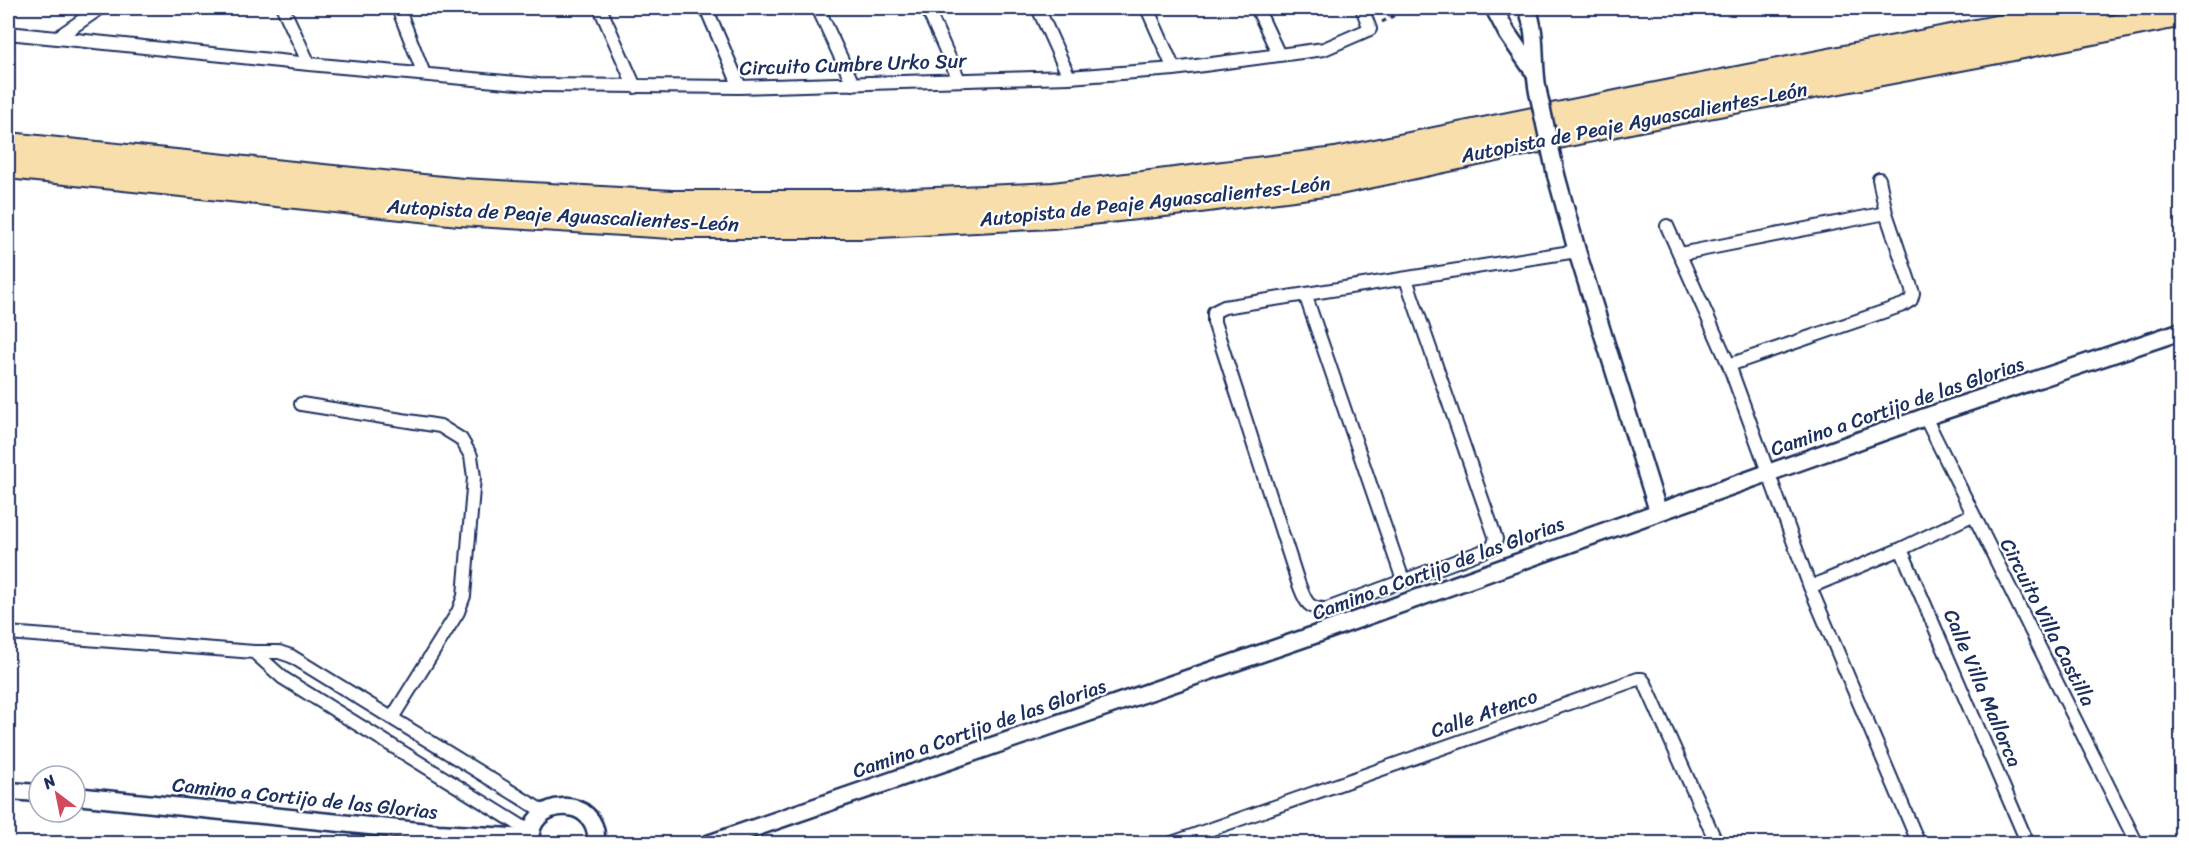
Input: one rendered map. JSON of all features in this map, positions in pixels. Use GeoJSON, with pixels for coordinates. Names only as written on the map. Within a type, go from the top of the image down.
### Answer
{"type":"FeatureCollection","features":[{"type":"Feature","properties":{"kind":"highway"},"geometry":{"type":"LineString","coordinates":[[8,145],[462,191],[672,203],[864,204],[1054,195],[1336,160],[1647,96],[2098,8]]}},
{"type":"Feature","properties":{"kind":"highway","name":"Autopista de Peaje Aguascalientes-León"},"geometry":{"type":"LineString","coordinates":[[8,166],[460,213],[672,226],[860,226],[1052,216],[1339,182],[1639,119],[2008,50],[2181,14]]}},
{"type":"Feature","properties":{"kind":"street"},"geometry":{"type":"LineString","coordinates":[[58,37],[100,8]]}},
{"type":"Feature","properties":{"kind":"street"},"geometry":{"type":"LineString","coordinates":[[283,8],[309,64]]}},
{"type":"Feature","properties":{"kind":"street"},"geometry":{"type":"LineString","coordinates":[[398,8],[424,74]]}},
{"type":"Feature","properties":{"kind":"street"},"geometry":{"type":"LineString","coordinates":[[600,8],[635,87]]}},
{"type":"Feature","properties":{"kind":"street"},"geometry":{"type":"LineString","coordinates":[[706,8],[740,87]]}},
{"type":"Feature","properties":{"kind":"street"},"geometry":{"type":"LineString","coordinates":[[818,8],[853,84]]}},
{"type":"Feature","properties":{"kind":"street"},"geometry":{"type":"LineString","coordinates":[[927,8],[959,80]]}},
{"type":"Feature","properties":{"kind":"street"},"geometry":{"type":"LineString","coordinates":[[1038,8],[1069,77]]}},
{"type":"Feature","properties":{"kind":"street"},"geometry":{"type":"LineString","coordinates":[[1147,8],[1174,69]]}},
{"type":"Feature","properties":{"kind":"street"},"geometry":{"type":"LineString","coordinates":[[1257,8],[1279,55]]}},
{"type":"Feature","properties":{"kind":"street"},"geometry":{"type":"LineString","coordinates":[[1362,8],[1371,29]]}},
{"type":"Feature","properties":{"kind":"street"},"geometry":{"type":"LineString","coordinates":[[1494,8],[1507,33],[1534,72]]}},
{"type":"Feature","properties":{"kind":"street"},"geometry":{"type":"LineString","coordinates":[[1530,8],[1535,39],[1534,72],[1556,175],[1658,511]]}},
{"type":"Feature","properties":{"kind":"street","name":"Circuito Cumbre Urko Sur"},"geometry":{"type":"LineString","coordinates":[[8,33],[539,85],[740,87],[1069,77],[1174,69],[1324,49],[1371,29]]}},
{"type":"Feature","properties":{"kind":"street"},"geometry":{"type":"LineString","coordinates":[[1729,365],[1903,305],[1911,300],[1913,293],[1886,213],[1879,179]]}},
{"type":"Feature","properties":{"kind":"street"},"geometry":{"type":"LineString","coordinates":[[1680,254],[1886,213]]}},
{"type":"Feature","properties":{"kind":"street"},"geometry":{"type":"LineString","coordinates":[[1667,226],[1729,365],[1810,587],[1919,843]]}},
{"type":"Feature","properties":{"kind":"street"},"geometry":{"type":"LineString","coordinates":[[1406,279],[1496,539],[1492,548],[1327,609],[1316,610],[1307,603],[1298,582],[1214,322],[1214,312],[1224,307],[1577,250]]}},
{"type":"Feature","properties":{"kind":"street"},"geometry":{"type":"LineString","coordinates":[[1305,294],[1403,580]]}},
{"type":"Feature","properties":{"kind":"street","name":"Camino a Cortijo de las Glorias"},"geometry":{"type":"LineString","coordinates":[[708,843],[1317,634],[1925,417],[2181,331]]}},
{"type":"Feature","properties":{"kind":"street"},"geometry":{"type":"LineString","coordinates":[[301,404],[440,426],[461,439],[471,456],[474,477],[464,596],[458,612],[392,718]]}},
{"type":"Feature","properties":{"kind":"street","name":"Circuito Villa Castilla"},"geometry":{"type":"LineString","coordinates":[[1925,417],[2137,843]]}},
{"type":"Feature","properties":{"kind":"street"},"geometry":{"type":"LineString","coordinates":[[1810,587],[1901,549],[1972,515]]}},
{"type":"Feature","properties":{"kind":"street","name":"Calle Villa Mallorca"},"geometry":{"type":"LineString","coordinates":[[1901,549],[2028,843]]}},
{"type":"Feature","properties":{"kind":"street"},"geometry":{"type":"LineString","coordinates":[[8,633],[279,652],[291,656],[544,812]]}},
{"type":"Feature","properties":{"kind":"street"},"geometry":{"type":"LineString","coordinates":[[254,652],[283,678],[531,838],[534,825],[544,812],[554,807],[566,806],[577,808],[587,815],[594,825],[596,843]]}},
{"type":"Feature","properties":{"kind":"street","name":"Calle Atenco"},"geometry":{"type":"LineString","coordinates":[[1169,843],[1638,679],[1645,683],[1717,843]]}},
{"type":"Feature","properties":{"kind":"street"},"geometry":{"type":"LineString","coordinates":[[8,791],[27,792]]}},
{"type":"Feature","properties":{"kind":"street","name":"Camino a Cortijo de las Glorias"},"geometry":{"type":"LineString","coordinates":[[87,797],[427,831],[531,838]]}},
{"type":"Feature","properties":{"kind":"path"},"geometry":{"type":"LineString","coordinates":[[1371,29],[1408,8]]}}]}
